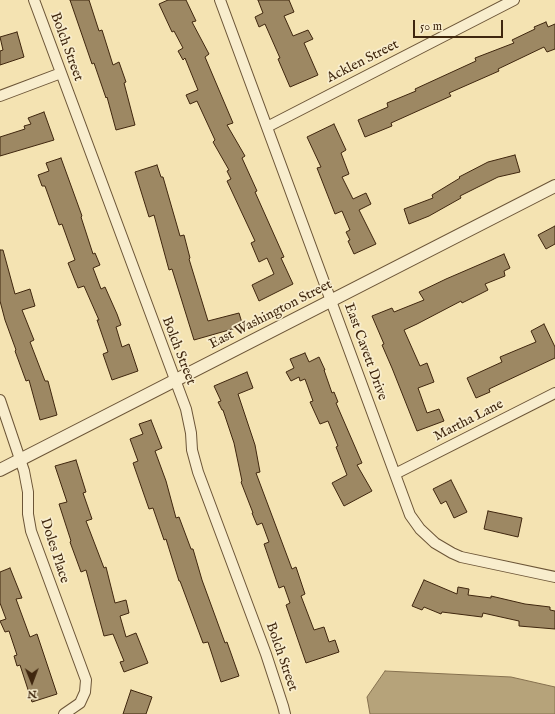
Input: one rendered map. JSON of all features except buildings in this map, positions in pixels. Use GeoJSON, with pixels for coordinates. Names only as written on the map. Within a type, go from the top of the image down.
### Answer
{"type":"FeatureCollection","features":[{"type":"Feature","properties":{"kind":"street","name":"Bolch Street"},"geometry":{"type":"LineString","coordinates":[[34,0],[186,409],[191,433],[192,450],[198,472],[266,654],[285,714]]}},
{"type":"Feature","properties":{"kind":"street","name":"East Cavett Drive"},"geometry":{"type":"LineString","coordinates":[[220,0],[410,515],[420,529],[435,543],[462,557],[555,577]]}},
{"type":"Feature","properties":{"kind":"street","name":"Acklen Street"},"geometry":{"type":"LineString","coordinates":[[267,127],[514,0]]}},
{"type":"Feature","properties":{"kind":"street"},"geometry":{"type":"LineString","coordinates":[[0,96],[61,73]]}},
{"type":"Feature","properties":{"kind":"street","name":"East Washington Street"},"geometry":{"type":"LineString","coordinates":[[0,470],[555,186]]}},
{"type":"Feature","properties":{"kind":"street","name":"Martha Lane"},"geometry":{"type":"LineString","coordinates":[[395,474],[555,393]]}},
{"type":"Feature","properties":{"kind":"street","name":"Doles Place"},"geometry":{"type":"LineString","coordinates":[[0,400],[24,472],[28,492],[28,514],[31,532],[86,680],[85,692],[80,703],[64,714]]}},
{"type":"Feature","properties":{"kind":"shaded area"},"geometry":{"type":"Polygon","coordinates":[[[385,671],[511,677],[555,687],[555,714],[370,714],[367,697],[385,671]]]}}]}
